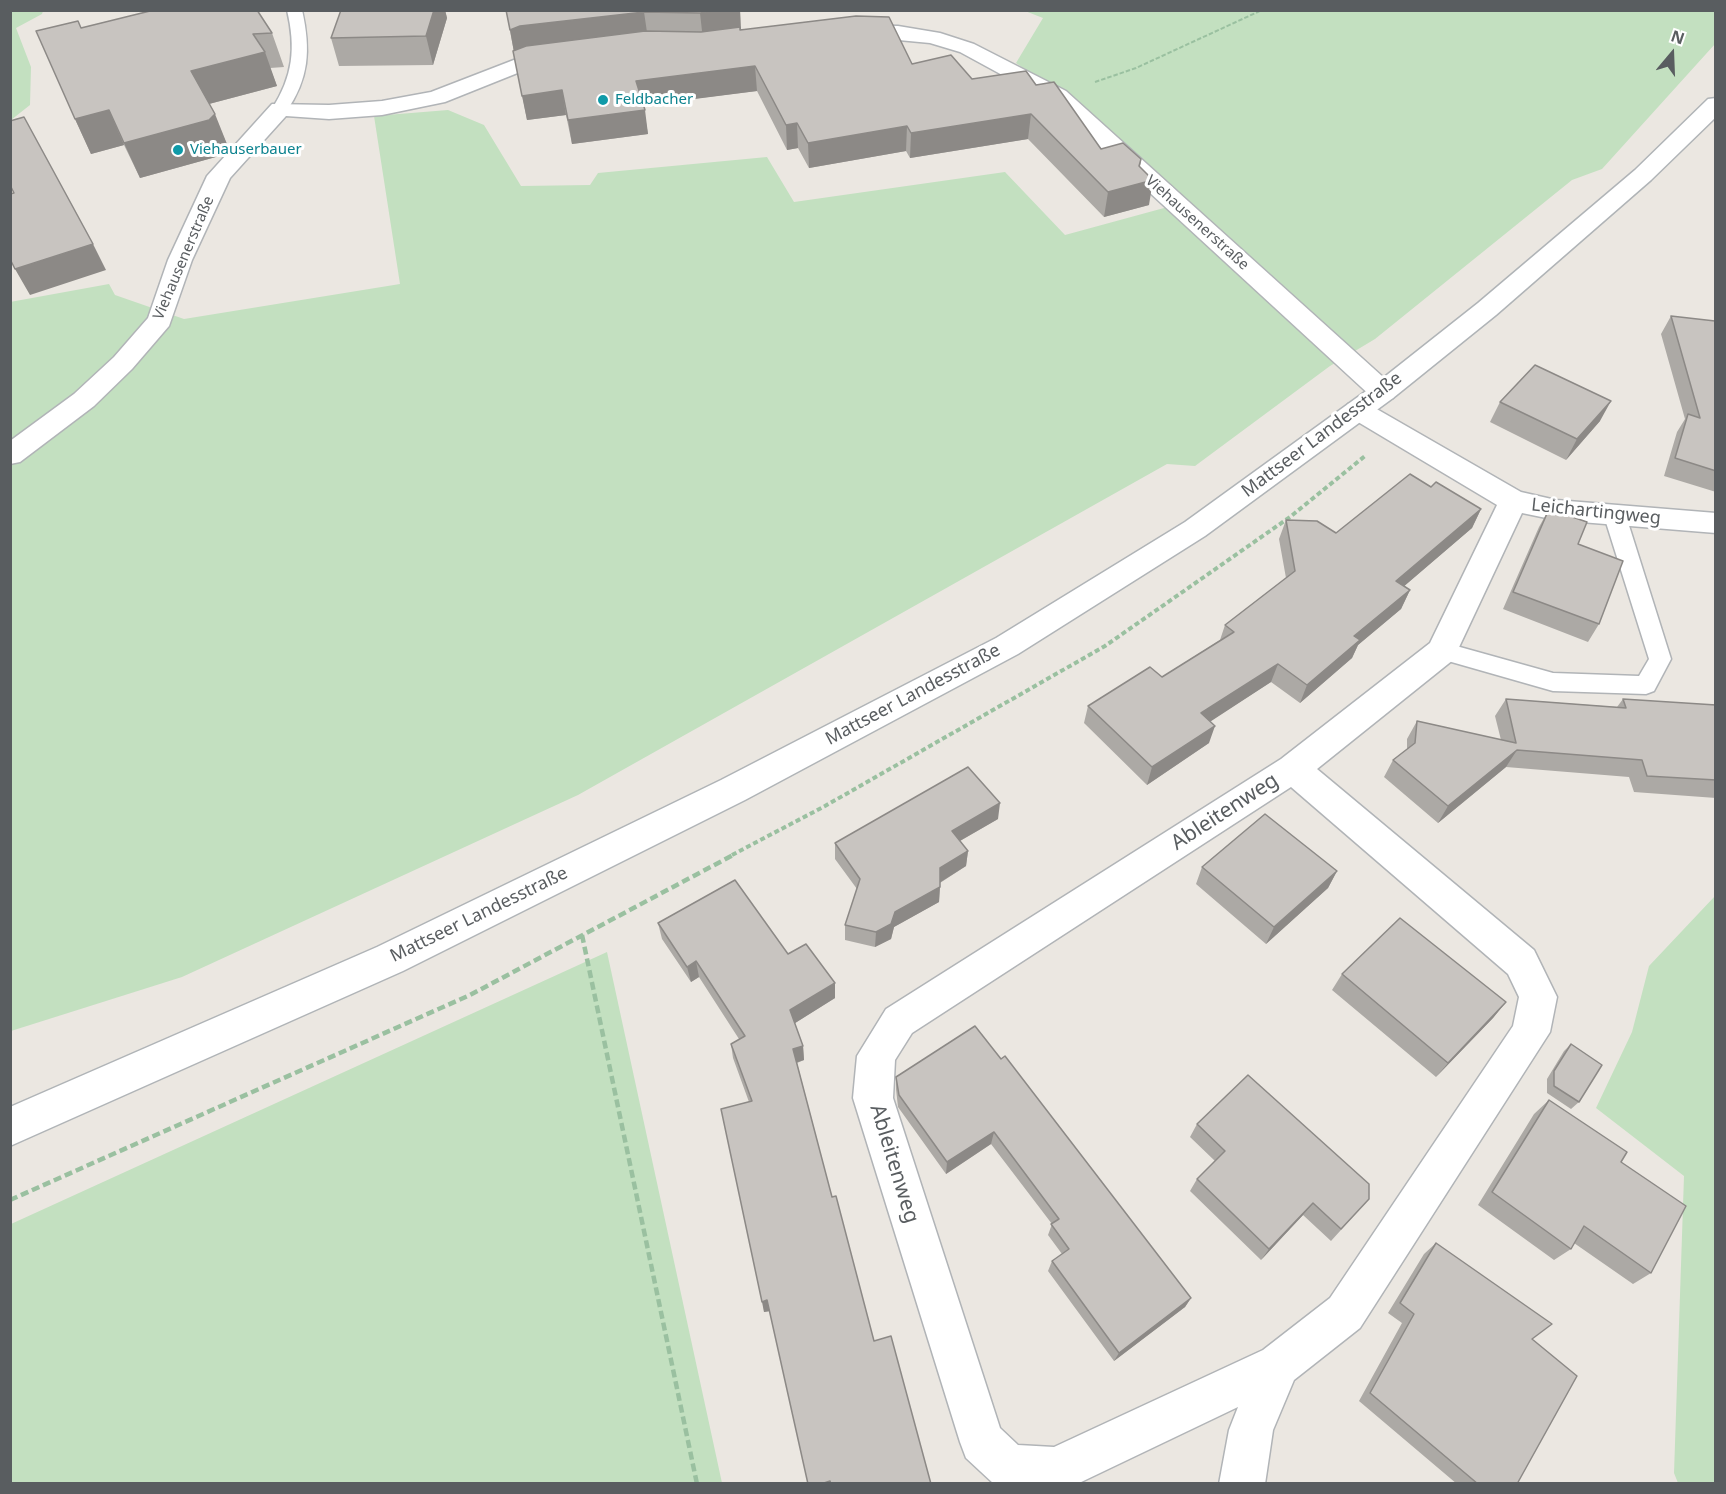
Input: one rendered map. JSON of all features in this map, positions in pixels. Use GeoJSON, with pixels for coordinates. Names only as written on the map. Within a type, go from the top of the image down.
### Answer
{"type":"FeatureCollection","features":[{"type":"Feature","properties":{"kind":"street","name":"Viehausenerstraße"},"geometry":{"type":"LineString","coordinates":[[832,34],[870,30],[933,37],[967,48],[1058,96],[1370,401]]}},
{"type":"Feature","properties":{"kind":"street"},"geometry":{"type":"LineString","coordinates":[[280,109],[329,112],[382,108],[437,97],[526,62],[582,54]]}},
{"type":"Feature","properties":{"kind":"street","name":"Mattseer Landesstraße"},"geometry":{"type":"LineString","coordinates":[[10,1127],[390,959],[733,790],[1007,646],[1195,529],[1370,401],[1487,309],[1617,198],[1716,104]]}},
{"type":"Feature","properties":{"kind":"street","name":"Viehausenerstraße"},"geometry":{"type":"LineString","coordinates":[[10,455],[84,400],[123,363],[160,320],[180,260],[219,176],[280,109]]}},
{"type":"Feature","properties":{"kind":"street","name":"Leichartingweg"},"geometry":{"type":"LineString","coordinates":[[1370,401],[1394,432],[1513,501],[1556,510],[1716,523]]}},
{"type":"Feature","properties":{"kind":"street","name":"Ableitenweg"},"geometry":{"type":"LineString","coordinates":[[1293,769],[1521,962],[1539,997],[1531,1032],[1345,1313],[1278,1365],[1056,1470],[1009,1467],[982,1442],[873,1098],[876,1056],[899,1021],[1293,769],[1442,651],[1513,501]]}},
{"type":"Feature","properties":{"kind":"street","name":"Ableitenweg"},"geometry":{"type":"LineString","coordinates":[[1242,1484],[1251,1430],[1278,1365]]}},
{"type":"Feature","properties":{"kind":"lane"},"geometry":{"type":"LineString","coordinates":[[280,109],[300,73],[301,44],[294,10]]}},
{"type":"Feature","properties":{"kind":"lane"},"geometry":{"type":"LineString","coordinates":[[1442,651],[1553,682],[1646,685],[1660,658],[1615,516]]}},
{"type":"Feature","properties":{"kind":"path"},"geometry":{"type":"LineString","coordinates":[[1058,96],[1136,68],[1262,10]]}},
{"type":"Feature","properties":{"kind":"path"},"geometry":{"type":"LineString","coordinates":[[10,1200],[470,995],[825,806],[1105,646],[1290,517],[1394,432]]}},
{"type":"Feature","properties":{"kind":"path"},"geometry":{"type":"LineString","coordinates":[[582,935],[697,1484]]}},
{"type":"Feature","properties":{"kind":"green space"},"geometry":{"type":"Polygon","coordinates":[[[11,10],[43,11],[42,14],[16,28],[31,67],[30,105],[11,120],[11,10]]]}},
{"type":"Feature","properties":{"kind":"green space"},"geometry":{"type":"Polygon","coordinates":[[[1025,11],[1715,11],[1715,44],[1602,169],[1572,180],[1375,339],[1330,366],[1195,466],[1167,464],[578,795],[182,977],[11,1031],[10,302],[109,284],[115,295],[184,319],[400,284],[374,116],[448,110],[484,125],[521,186],[590,185],[598,173],[767,157],[794,202],[1005,172],[1065,235],[1186,202],[1107,127],[1016,63],[1043,18],[1025,11]]]}},
{"type":"Feature","properties":{"kind":"green space"},"geometry":{"type":"Polygon","coordinates":[[[1715,896],[1715,1483],[1678,1483],[1674,1473],[1684,1176],[1596,1108],[1632,1032],[1649,966],[1715,896]]]}},
{"type":"Feature","properties":{"kind":"green space"},"geometry":{"type":"Polygon","coordinates":[[[607,952],[722,1483],[11,1483],[11,1224],[607,952]]]}},
{"type":"Feature","properties":{"kind":"building"},"geometry":{"type":"Polygon","coordinates":[[[154,10],[257,10],[272,33],[253,34],[265,52],[191,71],[215,114],[209,120],[124,143],[109,110],[75,119],[36,31],[78,21],[81,28],[154,10]]]}},
{"type":"Feature","properties":{"kind":"building"},"geometry":{"type":"Polygon","coordinates":[[[341,10],[434,10],[426,36],[331,38],[341,10]]]}},
{"type":"Feature","properties":{"kind":"building"},"geometry":{"type":"Polygon","coordinates":[[[506,10],[719,10],[700,13],[644,12],[520,26],[510,30],[506,10]]]}},
{"type":"Feature","properties":{"kind":"building"},"geometry":{"type":"Polygon","coordinates":[[[856,16],[889,17],[912,64],[951,55],[972,79],[1026,71],[1036,85],[1054,82],[1101,149],[1123,143],[1141,159],[1139,166],[1153,180],[1108,192],[1031,114],[911,133],[907,126],[808,143],[797,123],[786,125],[755,66],[636,81],[645,110],[568,120],[562,90],[522,96],[513,51],[526,46],[645,31],[701,32],[740,27],[740,30],[856,16]]]}},
{"type":"Feature","properties":{"kind":"building"},"geometry":{"type":"Polygon","coordinates":[[[24,117],[93,244],[15,269],[10,259],[10,194],[14,193],[10,185],[10,121],[24,117]]]}},
{"type":"Feature","properties":{"kind":"building"},"geometry":{"type":"Polygon","coordinates":[[[1671,316],[1715,321],[1716,323],[1716,471],[1675,458],[1688,414],[1700,418],[1671,316]]]}},
{"type":"Feature","properties":{"kind":"building"},"geometry":{"type":"Polygon","coordinates":[[[1535,365],[1611,401],[1577,439],[1500,402],[1535,365]]]}},
{"type":"Feature","properties":{"kind":"building"},"geometry":{"type":"Polygon","coordinates":[[[1410,474],[1431,487],[1436,482],[1481,509],[1396,581],[1410,590],[1354,636],[1360,640],[1307,685],[1278,664],[1201,713],[1215,726],[1152,767],[1088,706],[1150,667],[1162,677],[1234,632],[1225,625],[1295,571],[1286,520],[1317,521],[1336,533],[1410,474]]]}},
{"type":"Feature","properties":{"kind":"building"},"geometry":{"type":"Polygon","coordinates":[[[1549,509],[1587,522],[1578,544],[1623,561],[1599,624],[1513,592],[1549,509]]]}},
{"type":"Feature","properties":{"kind":"building"},"geometry":{"type":"Polygon","coordinates":[[[1506,699],[1626,708],[1623,699],[1716,705],[1716,780],[1647,776],[1642,760],[1517,750],[1448,806],[1393,760],[1415,743],[1417,721],[1516,743],[1506,699]]]}},
{"type":"Feature","properties":{"kind":"building"},"geometry":{"type":"Polygon","coordinates":[[[968,767],[1000,803],[952,831],[968,851],[940,868],[940,887],[895,912],[891,924],[876,932],[845,925],[860,879],[835,843],[968,767]]]}},
{"type":"Feature","properties":{"kind":"building"},"geometry":{"type":"Polygon","coordinates":[[[1265,814],[1337,871],[1274,927],[1202,867],[1265,814]]]}},
{"type":"Feature","properties":{"kind":"building"},"geometry":{"type":"Polygon","coordinates":[[[735,880],[788,954],[806,944],[835,983],[790,1010],[803,1046],[793,1049],[832,1197],[836,1196],[874,1341],[891,1336],[931,1484],[831,1484],[830,1481],[808,1484],[767,1300],[762,1302],[721,1109],[752,1101],[731,1044],[745,1036],[696,961],[687,967],[658,923],[735,880]]]}},
{"type":"Feature","properties":{"kind":"building"},"geometry":{"type":"Polygon","coordinates":[[[1400,918],[1506,1002],[1448,1063],[1342,974],[1400,918]]]}},
{"type":"Feature","properties":{"kind":"building"},"geometry":{"type":"Polygon","coordinates":[[[975,1026],[1001,1059],[1005,1056],[1191,1298],[1119,1353],[1052,1261],[1069,1249],[1051,1224],[1059,1219],[994,1132],[947,1162],[899,1095],[896,1077],[975,1026]]]}},
{"type":"Feature","properties":{"kind":"building"},"geometry":{"type":"Polygon","coordinates":[[[1571,1044],[1602,1065],[1579,1102],[1554,1086],[1554,1071],[1571,1044]]]}},
{"type":"Feature","properties":{"kind":"building"},"geometry":{"type":"Polygon","coordinates":[[[1248,1075],[1369,1184],[1369,1199],[1341,1229],[1313,1203],[1269,1249],[1197,1179],[1225,1151],[1197,1124],[1248,1075]]]}},
{"type":"Feature","properties":{"kind":"building"},"geometry":{"type":"Polygon","coordinates":[[[1549,1100],[1627,1152],[1621,1162],[1686,1206],[1651,1273],[1584,1226],[1571,1249],[1492,1192],[1549,1100]]]}},
{"type":"Feature","properties":{"kind":"building"},"geometry":{"type":"Polygon","coordinates":[[[1436,1243],[1552,1324],[1532,1339],[1577,1376],[1517,1484],[1478,1484],[1370,1393],[1414,1314],[1400,1303],[1436,1243]]]}},
{"type":"Feature","properties":{"kind":"place","name":"Feldbacher"},"geometry":{"type":"Point","coordinates":[603,100]}},
{"type":"Feature","properties":{"kind":"place","name":"Viehauserbauer"},"geometry":{"type":"Point","coordinates":[178,150]}}]}
